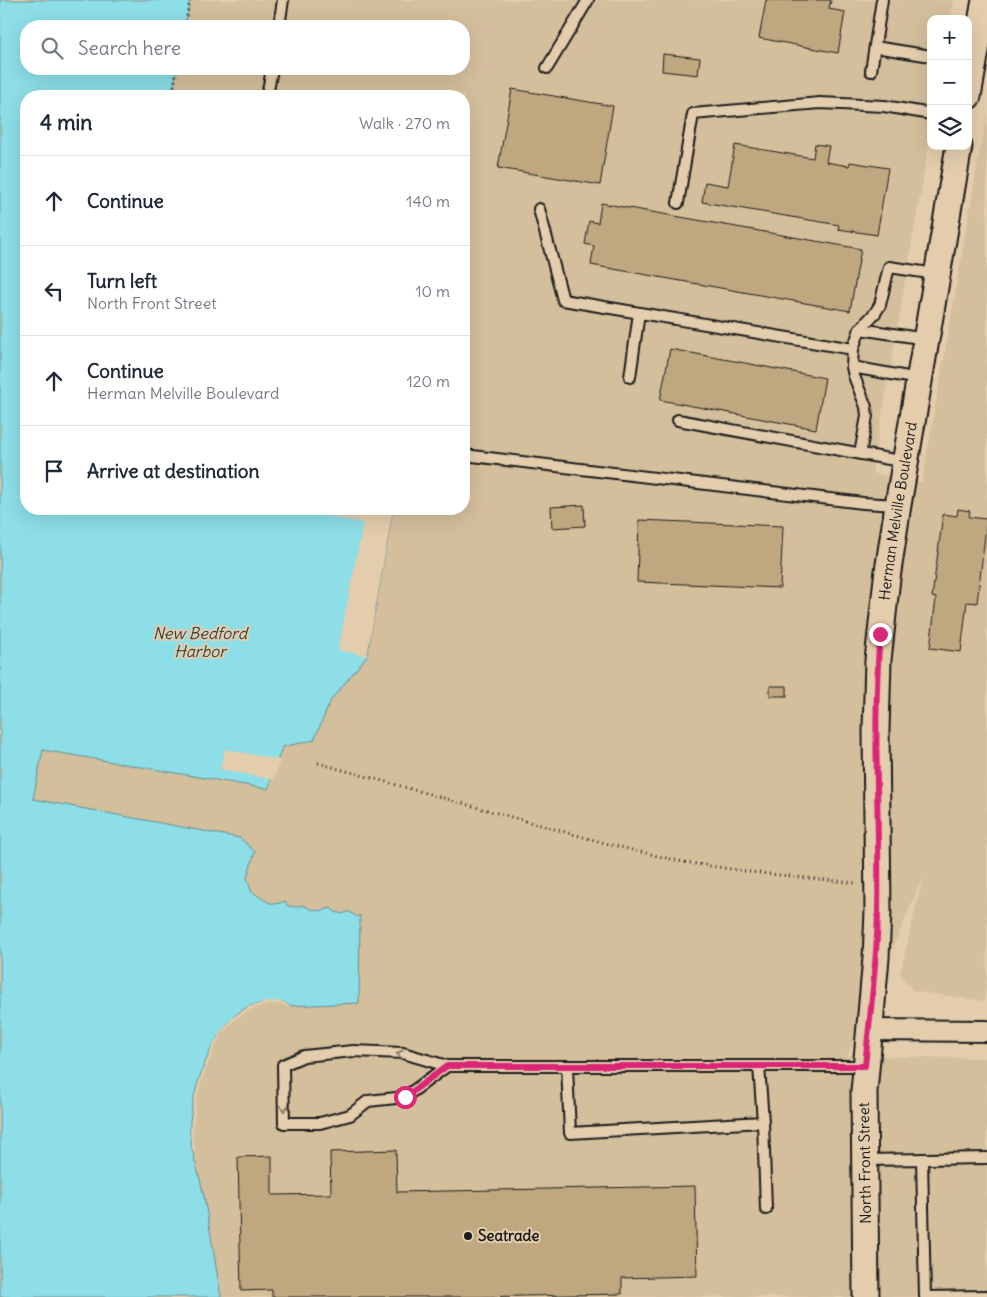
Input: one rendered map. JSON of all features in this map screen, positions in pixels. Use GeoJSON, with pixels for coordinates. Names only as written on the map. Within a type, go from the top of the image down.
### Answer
{"type":"FeatureCollection","features":[{"type":"Feature","properties":{"kind":"street"},"geometry":{"type":"LineString","coordinates":[[971,60],[985,0]]}},
{"type":"Feature","properties":{"kind":"street","name":"Herman Melville Boulevard"},"geometry":{"type":"LineString","coordinates":[[868,1030],[876,958],[878,885],[877,684],[883,606],[905,462],[958,150]]}},
{"type":"Feature","properties":{"kind":"street"},"geometry":{"type":"LineString","coordinates":[[868,1030],[987,1031]]}},
{"type":"Feature","properties":{"kind":"street","name":"North Front Street"},"geometry":{"type":"LineString","coordinates":[[866,1297],[864,1160],[865,1066],[868,1030]]}},
{"type":"Feature","properties":{"kind":"lane"},"geometry":{"type":"LineString","coordinates":[[279,20],[283,0]]}},
{"type":"Feature","properties":{"kind":"lane"},"geometry":{"type":"LineString","coordinates":[[547,68],[588,0]]}},
{"type":"Feature","properties":{"kind":"lane"},"geometry":{"type":"LineString","coordinates":[[871,71],[882,0]]}},
{"type":"Feature","properties":{"kind":"lane"},"geometry":{"type":"LineString","coordinates":[[875,47],[927,55]]}},
{"type":"Feature","properties":{"kind":"lane"},"geometry":{"type":"LineString","coordinates":[[268,90],[271,75]]}},
{"type":"Feature","properties":{"kind":"lane"},"geometry":{"type":"LineString","coordinates":[[678,203],[692,114],[820,103],[884,106],[927,113]]}},
{"type":"Feature","properties":{"kind":"lane"},"geometry":{"type":"LineString","coordinates":[[539,209],[563,300],[854,349]]}},
{"type":"Feature","properties":{"kind":"lane"},"geometry":{"type":"LineString","coordinates":[[860,454],[866,407],[856,384],[852,367],[854,349],[860,329],[880,304],[889,267],[937,274]]}},
{"type":"Feature","properties":{"kind":"lane"},"geometry":{"type":"LineString","coordinates":[[630,377],[639,313]]}},
{"type":"Feature","properties":{"kind":"lane"},"geometry":{"type":"LineString","coordinates":[[860,329],[926,340]]}},
{"type":"Feature","properties":{"kind":"lane"},"geometry":{"type":"LineString","coordinates":[[852,367],[919,379]]}},
{"type":"Feature","properties":{"kind":"lane"},"geometry":{"type":"LineString","coordinates":[[678,420],[905,462]]}},
{"type":"Feature","properties":{"kind":"lane"},"geometry":{"type":"LineString","coordinates":[[470,456],[863,503],[898,505]]}},
{"type":"Feature","properties":{"kind":"lane"},"geometry":{"type":"LineString","coordinates":[[447,1066],[405,1097],[368,1101],[350,1116],[320,1123],[284,1123],[283,1064],[304,1056],[353,1051],[403,1053],[447,1066],[865,1066]]}},
{"type":"Feature","properties":{"kind":"lane"},"geometry":{"type":"LineString","coordinates":[[759,1066],[766,1209]]}},
{"type":"Feature","properties":{"kind":"lane"},"geometry":{"type":"LineString","coordinates":[[567,1067],[570,1133],[763,1122]]}},
{"type":"Feature","properties":{"kind":"lane"},"geometry":{"type":"LineString","coordinates":[[864,1160],[987,1158]]}},
{"type":"Feature","properties":{"kind":"lane"},"geometry":{"type":"LineString","coordinates":[[922,1159],[926,1297],[987,1296]]}},
{"type":"Feature","properties":{"kind":"path"},"geometry":{"type":"LineString","coordinates":[[186,20],[190,0]]}},
{"type":"Feature","properties":{"kind":"path"},"geometry":{"type":"LineString","coordinates":[[173,90],[176,75]]}},
{"type":"Feature","properties":{"kind":"path"},"geometry":{"type":"LineString","coordinates":[[318,763],[612,845],[683,862],[751,872],[878,885]]}},
{"type":"Feature","properties":{"kind":"shaded area"},"geometry":{"type":"Polygon","coordinates":[[[190,0],[954,0],[951,15],[927,15],[928,150],[872,473],[922,482],[987,111],[987,974],[984,1001],[913,991],[900,974],[923,877],[847,1056],[987,1058],[987,1297],[221,1297],[190,1135],[199,1082],[222,1030],[357,917],[309,909],[303,905],[296,907],[268,903],[251,891],[247,877],[255,852],[32,799],[43,750],[268,789],[282,747],[314,740],[331,700],[367,656],[392,515],[470,515],[470,90],[173,90],[176,75],[470,75],[470,20],[186,20],[190,0]]]}},
{"type":"Feature","properties":{"kind":"water","name":"New Bedford Harbor"},"geometry":{"type":"Polygon","coordinates":[[[0,0],[190,0],[186,20],[20,20],[20,75],[176,75],[173,90],[20,90],[20,515],[392,515],[367,656],[331,700],[314,740],[282,747],[268,789],[43,750],[33,799],[240,838],[255,852],[247,877],[251,891],[264,900],[275,904],[285,901],[288,906],[296,907],[303,905],[317,910],[331,908],[335,912],[344,914],[348,911],[357,917],[360,915],[359,1003],[290,1006],[284,1002],[250,1006],[237,1014],[225,1027],[205,1062],[193,1102],[190,1136],[206,1205],[221,1297],[0,1297],[0,0]]]}},
{"type":"Feature","properties":{"kind":"pier"},"geometry":{"type":"Polygon","coordinates":[[[324,515],[392,515],[367,656],[338,650],[363,523],[324,515]]]}},
{"type":"Feature","properties":{"kind":"pier"},"geometry":{"type":"Polygon","coordinates":[[[225,749],[280,760],[274,780],[220,769],[225,749]]]}},
{"type":"Feature","properties":{"kind":"pier"},"geometry":{"type":"Polygon","coordinates":[[[272,1001],[284,1002],[290,1008],[283,1004],[272,1004],[251,1009],[234,1020],[224,1031],[215,1046],[196,1100],[192,1135],[196,1152],[193,1152],[190,1135],[194,1100],[213,1045],[232,1018],[250,1006],[272,1001]]]}},
{"type":"Feature","properties":{"kind":"building"},"geometry":{"type":"Polygon","coordinates":[[[766,0],[831,0],[829,9],[845,12],[838,53],[759,38],[766,0]]]}},
{"type":"Feature","properties":{"kind":"building"},"geometry":{"type":"Polygon","coordinates":[[[663,54],[700,58],[698,75],[662,71],[663,54]]]}},
{"type":"Feature","properties":{"kind":"building"},"geometry":{"type":"Polygon","coordinates":[[[512,89],[613,106],[600,185],[498,168],[512,89]]]}},
{"type":"Feature","properties":{"kind":"building"},"geometry":{"type":"Polygon","coordinates":[[[815,144],[829,146],[826,162],[849,166],[850,162],[888,168],[877,235],[838,229],[839,225],[702,202],[705,182],[728,186],[735,145],[813,158],[815,144]]]}},
{"type":"Feature","properties":{"kind":"building"},"geometry":{"type":"Polygon","coordinates":[[[601,203],[861,249],[850,311],[591,265],[594,246],[585,244],[589,221],[598,223],[601,203]]]}},
{"type":"Feature","properties":{"kind":"building"},"geometry":{"type":"Polygon","coordinates":[[[670,349],[825,378],[816,429],[660,400],[670,349]]]}},
{"type":"Feature","properties":{"kind":"building"},"geometry":{"type":"Polygon","coordinates":[[[584,505],[585,526],[552,528],[551,507],[584,505]]]}},
{"type":"Feature","properties":{"kind":"building"},"geometry":{"type":"Polygon","coordinates":[[[958,509],[970,511],[969,517],[987,519],[977,603],[967,602],[961,652],[930,648],[936,598],[932,597],[943,514],[957,516],[958,509]]]}},
{"type":"Feature","properties":{"kind":"building"},"geometry":{"type":"Polygon","coordinates":[[[639,520],[783,526],[780,588],[637,582],[639,520]]]}},
{"type":"Feature","properties":{"kind":"building"},"geometry":{"type":"Polygon","coordinates":[[[770,686],[787,686],[787,696],[770,696],[770,686]]]}},
{"type":"Feature","properties":{"kind":"building","name":"Seatrade"},"geometry":{"type":"Polygon","coordinates":[[[396,1150],[397,1192],[695,1186],[697,1276],[622,1278],[622,1294],[476,1297],[272,1297],[272,1290],[241,1291],[238,1157],[272,1156],[272,1195],[331,1194],[330,1152],[396,1150]]]}},
{"type":"Feature","properties":{"kind":"place","name":"Seatrade"},"geometry":{"type":"Point","coordinates":[468,1236]}},
{"type":"Feature","properties":{"kind":"route"},"geometry":{"type":"LineString","coordinates":[[405,1097],[447,1066],[865,1066],[876,958],[878,911],[876,730],[880,634]]}}]}
